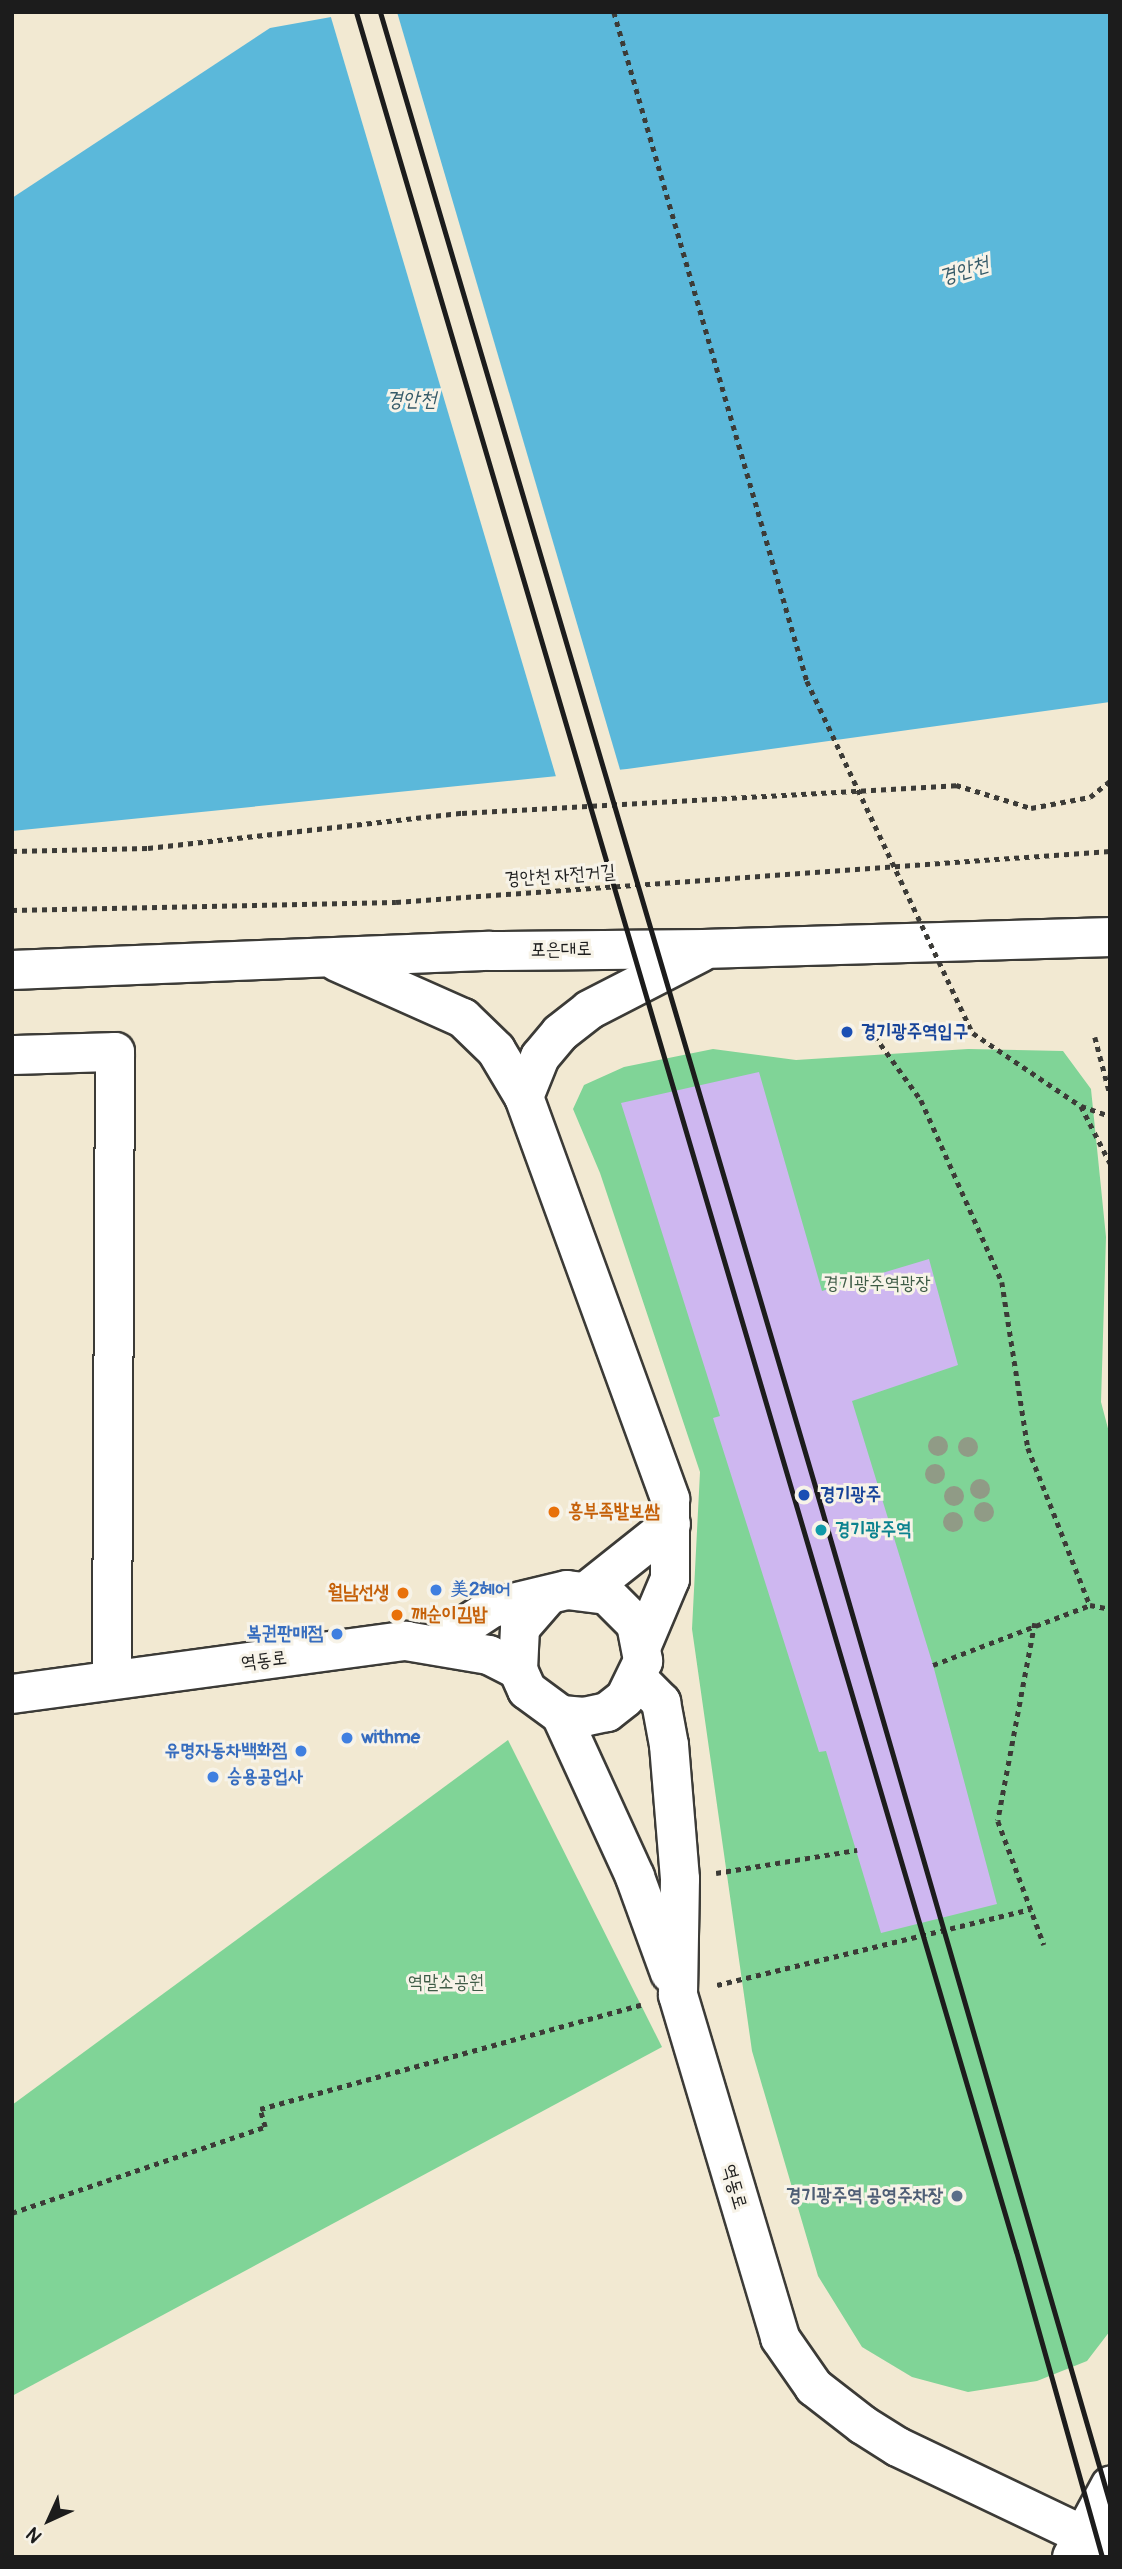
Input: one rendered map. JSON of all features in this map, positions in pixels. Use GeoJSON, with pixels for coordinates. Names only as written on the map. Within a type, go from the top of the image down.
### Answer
{"type":"FeatureCollection","features":[{"type":"Feature","properties":{"kind":"street","name":"포은대로"},"geometry":{"type":"LineString","coordinates":[[12,970],[490,951],[705,950],[1110,937]]}},
{"type":"Feature","properties":{"kind":"street"},"geometry":{"type":"LineString","coordinates":[[524,1097],[540,1057],[560,1033],[589,1010],[705,950]]}},
{"type":"Feature","properties":{"kind":"street"},"geometry":{"type":"LineString","coordinates":[[332,959],[463,1018],[496,1050],[524,1097],[663,1469],[671,1524],[670,1579],[625,1698],[607,1712],[584,1717],[561,1715],[542,1705],[527,1690],[518,1670],[520,1628],[547,1597]]}},
{"type":"Feature","properties":{"kind":"street"},"geometry":{"type":"LineString","coordinates":[[12,1055],[115,1052],[112,1677]]}},
{"type":"Feature","properties":{"kind":"street"},"geometry":{"type":"LineString","coordinates":[[437,1644],[492,1608],[588,1590],[671,1524]]}},
{"type":"Feature","properties":{"kind":"street","name":"역동로"},"geometry":{"type":"LineString","coordinates":[[588,1590],[624,1607],[640,1661],[661,1702],[680,1879],[678,1995],[768,2304],[796,2365],[833,2406],[898,2447],[1088,2547]]}},
{"type":"Feature","properties":{"kind":"street","name":"역동로"},"geometry":{"type":"LineString","coordinates":[[12,1694],[112,1677],[271,1661],[406,1641],[437,1644],[489,1655],[518,1670]]}},
{"type":"Feature","properties":{"kind":"street"},"geometry":{"type":"LineString","coordinates":[[561,1715],[635,1877],[678,1995]]}},
{"type":"Feature","properties":{"kind":"street"},"geometry":{"type":"LineString","coordinates":[[1088,2547],[1110,2486]]}},
{"type":"Feature","properties":{"kind":"path"},"geometry":{"type":"LineString","coordinates":[[614,12],[807,681],[973,1033],[1081,1106],[1110,1116]]}},
{"type":"Feature","properties":{"kind":"path"},"geometry":{"type":"LineString","coordinates":[[12,851],[148,848],[462,813],[956,785],[1031,808],[1090,797],[1110,781]]}},
{"type":"Feature","properties":{"kind":"path","name":"경안천 자전거길"},"geometry":{"type":"LineString","coordinates":[[12,910],[396,902],[1110,851]]}},
{"type":"Feature","properties":{"kind":"path"},"geometry":{"type":"LineString","coordinates":[[869,1028],[921,1100],[1002,1282],[1028,1448],[1090,1605]]}},
{"type":"Feature","properties":{"kind":"path"},"geometry":{"type":"LineString","coordinates":[[1095,1037],[1110,1094]]}},
{"type":"Feature","properties":{"kind":"path"},"geometry":{"type":"LineString","coordinates":[[1081,1106],[1110,1163]]}},
{"type":"Feature","properties":{"kind":"path"},"geometry":{"type":"LineString","coordinates":[[933,1665],[1035,1623],[1090,1605],[1110,1609]]}},
{"type":"Feature","properties":{"kind":"path"},"geometry":{"type":"LineString","coordinates":[[1035,1623],[998,1821],[1044,1945]]}},
{"type":"Feature","properties":{"kind":"path"},"geometry":{"type":"LineString","coordinates":[[680,1879],[857,1850]]}},
{"type":"Feature","properties":{"kind":"path"},"geometry":{"type":"LineString","coordinates":[[12,2213],[265,2127],[260,2109],[678,1995],[1031,1909]]}},
{"type":"Feature","properties":{"kind":"green space","name":"경기광주역광장"},"geometry":{"type":"Polygon","coordinates":[[[713,1049],[796,1060],[968,1049],[1063,1051],[1091,1089],[1106,1237],[1101,1402],[1110,1436],[1110,2331],[1087,2361],[1037,2381],[968,2392],[912,2377],[862,2347],[818,2276],[752,2051],[692,1629],[700,1472],[600,1173],[573,1109],[584,1085],[624,1067],[713,1049]]]}},
{"type":"Feature","properties":{"kind":"green space","name":"역말소공원"},"geometry":{"type":"Polygon","coordinates":[[[508,1740],[662,2047],[12,2396],[12,2105],[508,1740]]]}},
{"type":"Feature","properties":{"kind":"water","name":"경안천"},"geometry":{"type":"Polygon","coordinates":[[[359,12],[1110,12],[1110,702],[627,769],[12,831],[12,198],[270,28],[359,12]]]}},
{"type":"Feature","properties":{"kind":"pier"},"geometry":{"type":"Polygon","coordinates":[[[397,12],[621,773],[557,780],[330,14],[397,12]]]}},
{"type":"Feature","properties":{"kind":"building","name":"경기광주역"},"geometry":{"type":"Polygon","coordinates":[[[759,1072],[822,1291],[929,1259],[958,1365],[852,1401],[933,1665],[997,1904],[881,1933],[826,1751],[819,1752],[713,1418],[720,1416],[621,1103],[759,1072]]]}},
{"type":"Feature","properties":{"kind":"railway"},"geometry":{"type":"LineString","coordinates":[[356,12],[1016,2251],[1102,2557]]}},
{"type":"Feature","properties":{"kind":"railway"},"geometry":{"type":"LineString","coordinates":[[380,12],[816,1490],[1110,2504]]}},
{"type":"Feature","properties":{"kind":"place","name":"경기광주역입구"},"geometry":{"type":"Point","coordinates":[847,1032]}},
{"type":"Feature","properties":{"kind":"place","name":"경기광주"},"geometry":{"type":"Point","coordinates":[804,1495]}},
{"type":"Feature","properties":{"kind":"place","name":"흥부족발보쌈"},"geometry":{"type":"Point","coordinates":[554,1512]}},
{"type":"Feature","properties":{"kind":"place","name":"경기광주역"},"geometry":{"type":"Point","coordinates":[821,1530]}},
{"type":"Feature","properties":{"kind":"place","name":"美2헤어"},"geometry":{"type":"Point","coordinates":[436,1590]}},
{"type":"Feature","properties":{"kind":"place","name":"월남선생"},"geometry":{"type":"Point","coordinates":[403,1593]}},
{"type":"Feature","properties":{"kind":"place","name":"깨순이김밥"},"geometry":{"type":"Point","coordinates":[397,1615]}},
{"type":"Feature","properties":{"kind":"place","name":"복권판매점"},"geometry":{"type":"Point","coordinates":[337,1634]}},
{"type":"Feature","properties":{"kind":"place","name":"withme"},"geometry":{"type":"Point","coordinates":[347,1738]}},
{"type":"Feature","properties":{"kind":"place","name":"유명자동차백화점"},"geometry":{"type":"Point","coordinates":[301,1751]}},
{"type":"Feature","properties":{"kind":"place","name":"승용공업사"},"geometry":{"type":"Point","coordinates":[213,1777]}},
{"type":"Feature","properties":{"kind":"place","name":"경기광주역 공영주차장"},"geometry":{"type":"Point","coordinates":[957,2196]}}]}
